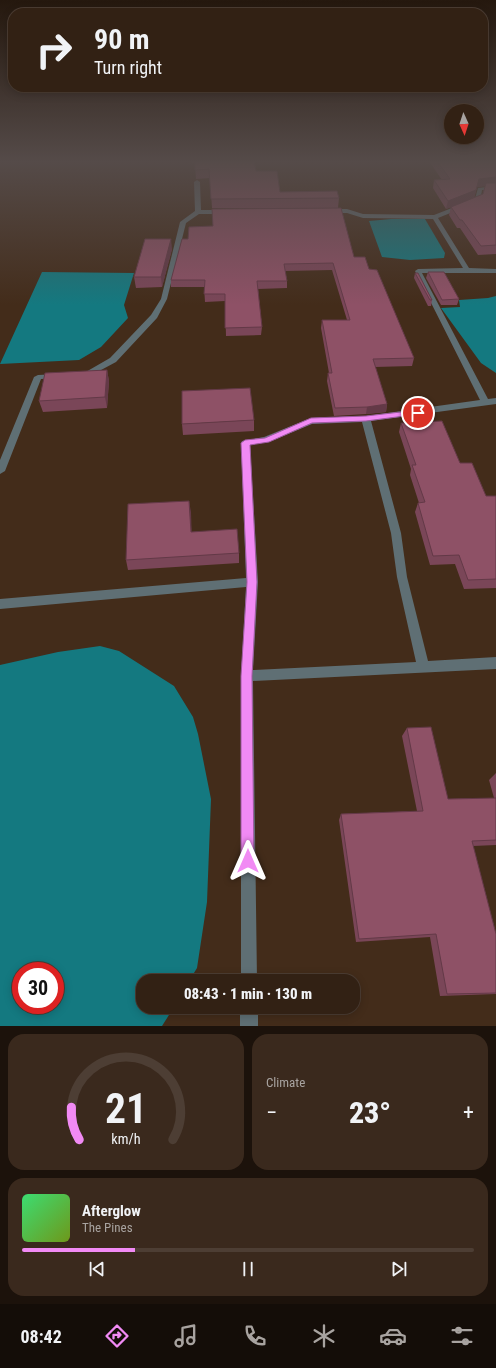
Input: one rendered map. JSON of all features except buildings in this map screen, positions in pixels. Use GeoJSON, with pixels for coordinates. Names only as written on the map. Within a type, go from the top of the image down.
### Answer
{"type":"FeatureCollection","features":[{"type":"Feature","properties":{"kind":"street"},"geometry":{"type":"LineString","coordinates":[[323,211],[347,211],[363,216],[434,217],[455,209]]}},
{"type":"Feature","properties":{"kind":"street"},"geometry":{"type":"LineString","coordinates":[[0,471],[38,376],[85,375],[112,360],[154,316],[164,299],[182,222],[198,212],[229,212]]}},
{"type":"Feature","properties":{"kind":"street"},"geometry":{"type":"LineString","coordinates":[[434,217],[467,270]]}},
{"type":"Feature","properties":{"kind":"street"},"geometry":{"type":"LineString","coordinates":[[485,402],[418,271],[496,271]]}},
{"type":"Feature","properties":{"kind":"street"},"geometry":{"type":"LineString","coordinates":[[249,974],[247,676],[252,582],[245,443],[266,440],[311,421],[366,419],[496,401]]}},
{"type":"Feature","properties":{"kind":"street"},"geometry":{"type":"LineString","coordinates":[[366,419],[396,533],[402,577],[422,666]]}},
{"type":"Feature","properties":{"kind":"street"},"geometry":{"type":"LineString","coordinates":[[0,604],[252,582]]}},
{"type":"Feature","properties":{"kind":"street"},"geometry":{"type":"LineString","coordinates":[[247,676],[496,663]]}},
{"type":"Feature","properties":{"kind":"street"},"geometry":{"type":"LineString","coordinates":[[249,1014],[250,1026]]}},
{"type":"Feature","properties":{"kind":"water"},"geometry":{"type":"Polygon","coordinates":[[[391,219],[425,219],[445,253],[444,258],[410,260],[382,257],[369,221],[391,219]]]}},
{"type":"Feature","properties":{"kind":"water"},"geometry":{"type":"Polygon","coordinates":[[[42,272],[134,273],[124,305],[128,318],[101,347],[79,360],[0,364],[42,272]]]}},
{"type":"Feature","properties":{"kind":"water"},"geometry":{"type":"Polygon","coordinates":[[[496,296],[496,373],[481,363],[441,308],[460,307],[459,300],[496,296]]]}},
{"type":"Feature","properties":{"kind":"water"},"geometry":{"type":"Polygon","coordinates":[[[100,646],[119,651],[174,686],[193,717],[198,734],[211,799],[207,902],[197,968],[193,974],[136,974],[136,1014],[170,1014],[162,1026],[0,1026],[0,665],[58,652],[100,646]]]}},
{"type":"Feature","properties":{"kind":"route"},"geometry":{"type":"LineString","coordinates":[[248,861],[247,676],[252,582],[245,443],[266,440],[311,421],[366,419],[418,413]]}}]}
